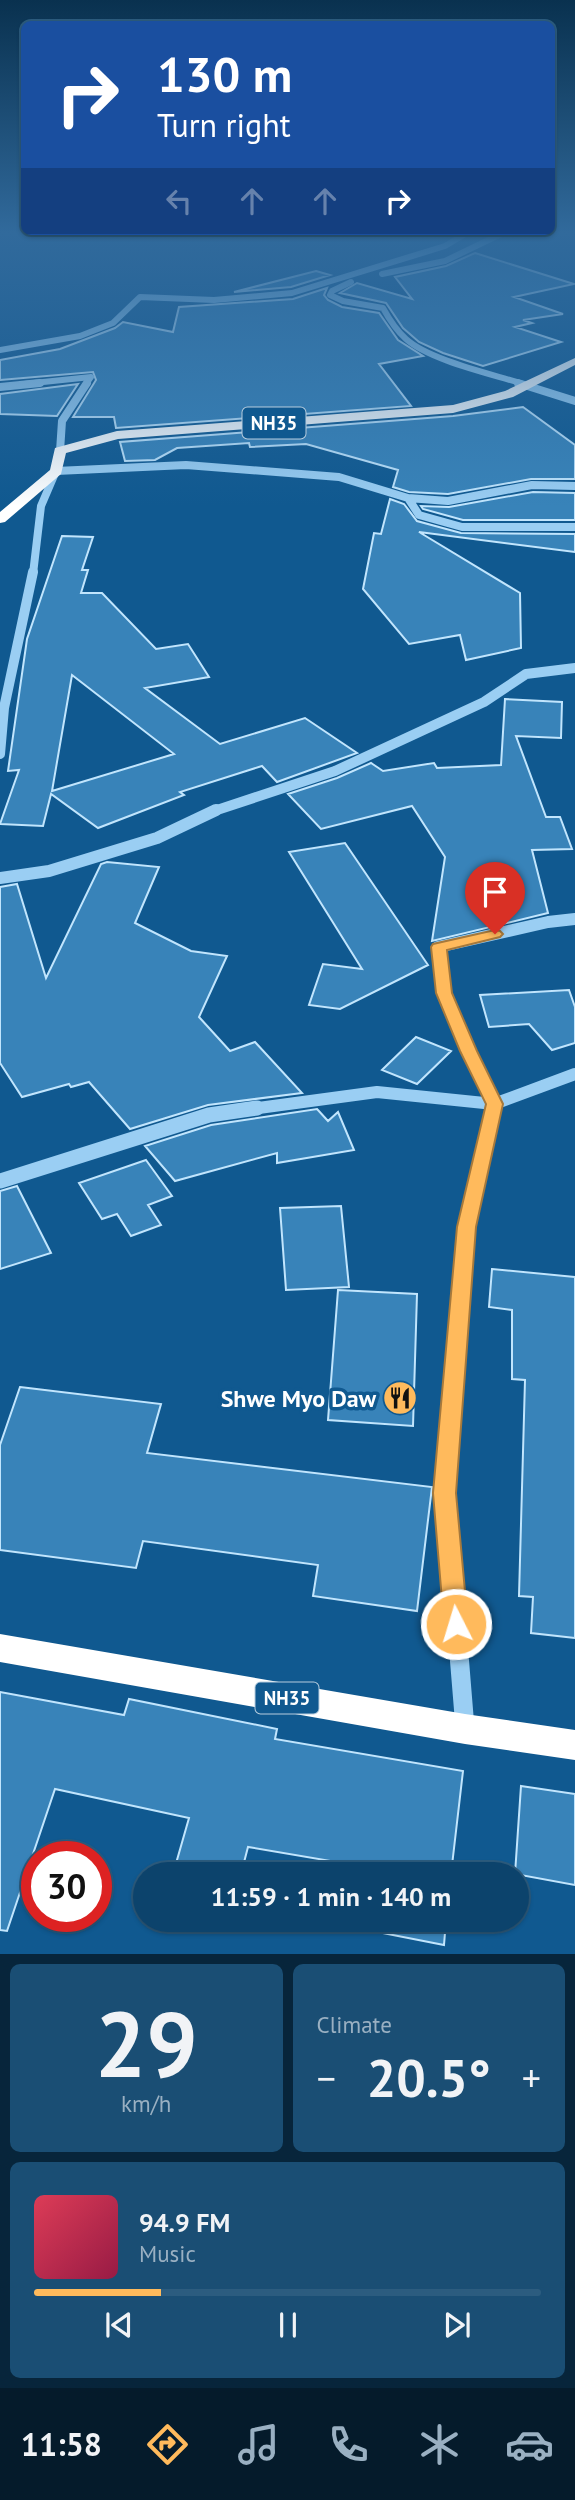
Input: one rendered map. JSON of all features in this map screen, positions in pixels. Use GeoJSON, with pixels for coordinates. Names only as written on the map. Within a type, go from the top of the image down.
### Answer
{"type":"FeatureCollection","features":[{"type":"Feature","properties":{"kind":"highway","name":"NH35"},"geometry":{"type":"LineString","coordinates":[[60,451],[117,435],[416,414],[453,409],[496,398],[575,361]]}},
{"type":"Feature","properties":{"kind":"highway"},"geometry":{"type":"LineString","coordinates":[[0,520],[56,471],[60,451]]}},
{"type":"Feature","properties":{"kind":"highway","name":"NH35"},"geometry":{"type":"LineString","coordinates":[[0,1648],[466,1729],[575,1745]]}},
{"type":"Feature","properties":{"kind":"street"},"geometry":{"type":"LineString","coordinates":[[0,350],[80,336],[110,324]]}},
{"type":"Feature","properties":{"kind":"street"},"geometry":{"type":"LineString","coordinates":[[392,324],[408,341],[447,360],[575,401]]}},
{"type":"Feature","properties":{"kind":"street"},"geometry":{"type":"LineString","coordinates":[[0,387],[91,377],[62,421],[60,451]]}},
{"type":"Feature","properties":{"kind":"street"},"geometry":{"type":"LineString","coordinates":[[0,754],[4,708],[31,589],[41,506],[56,471],[186,465],[340,477],[408,498],[447,500],[532,485],[575,486]]}},
{"type":"Feature","properties":{"kind":"street"},"geometry":{"type":"LineString","coordinates":[[408,498],[419,515],[462,527],[575,527]]}},
{"type":"Feature","properties":{"kind":"street"},"geometry":{"type":"LineString","coordinates":[[0,878],[49,871],[157,838],[204,814],[335,771],[484,702],[526,674],[575,668]]}},
{"type":"Feature","properties":{"kind":"street"},"geometry":{"type":"LineString","coordinates":[[466,1729],[444,1493],[466,1227],[494,1104],[444,993],[438,947],[548,922],[575,919]]}},
{"type":"Feature","properties":{"kind":"street"},"geometry":{"type":"LineString","coordinates":[[0,1181],[209,1115],[377,1092],[494,1104],[575,1074]]}},
{"type":"Feature","properties":{"kind":"building"},"geometry":{"type":"Polygon","coordinates":[[[120,324],[173,332],[175,324],[387,324],[398,340],[423,356],[379,364],[411,406],[116,428],[114,417],[73,417],[96,380],[93,372],[0,380],[0,360],[60,349],[120,324]]]}},
{"type":"Feature","properties":{"kind":"building"},"geometry":{"type":"Polygon","coordinates":[[[400,324],[527,324],[515,327],[561,342],[483,366],[419,342],[400,324]]]}},
{"type":"Feature","properties":{"kind":"building"},"geometry":{"type":"Polygon","coordinates":[[[78,384],[57,416],[0,414],[0,394],[78,384]]]}},
{"type":"Feature","properties":{"kind":"building"},"geometry":{"type":"Polygon","coordinates":[[[523,407],[575,445],[575,479],[531,479],[448,494],[409,492],[393,487],[398,470],[306,444],[250,447],[249,443],[177,448],[155,460],[125,461],[120,442],[453,416],[523,407]]]}},
{"type":"Feature","properties":{"kind":"building"},"geometry":{"type":"Polygon","coordinates":[[[533,492],[575,493],[575,520],[463,520],[423,509],[421,506],[449,507],[533,492]]]}},
{"type":"Feature","properties":{"kind":"building"},"geometry":{"type":"Polygon","coordinates":[[[390,499],[404,504],[417,521],[461,533],[575,534],[575,552],[419,532],[520,593],[521,648],[466,660],[460,635],[409,644],[363,589],[374,533],[381,534],[390,499]]]}},
{"type":"Feature","properties":{"kind":"building"},"geometry":{"type":"Polygon","coordinates":[[[62,536],[93,537],[82,570],[88,570],[81,593],[102,593],[156,649],[188,644],[209,677],[145,688],[220,744],[305,718],[357,753],[277,782],[262,766],[180,792],[184,795],[98,828],[51,794],[43,826],[0,824],[19,770],[8,771],[27,639],[62,536]],[[72,675],[52,791],[174,754],[72,675]]]}},
{"type":"Feature","properties":{"kind":"building"},"geometry":{"type":"Polygon","coordinates":[[[505,699],[562,702],[561,738],[516,736],[546,817],[560,817],[572,849],[532,850],[548,913],[432,941],[445,857],[412,806],[321,829],[288,794],[337,778],[371,763],[383,771],[434,763],[437,768],[501,765],[505,699]]]}},
{"type":"Feature","properties":{"kind":"building"},"geometry":{"type":"Polygon","coordinates":[[[345,843],[428,965],[340,1009],[309,1005],[323,964],[362,969],[289,852],[345,843]]]}},
{"type":"Feature","properties":{"kind":"building"},"geometry":{"type":"Polygon","coordinates":[[[107,862],[159,867],[135,923],[191,951],[227,956],[199,1017],[230,1051],[255,1042],[302,1093],[208,1105],[130,1129],[89,1082],[71,1087],[69,1084],[22,1097],[0,1063],[0,887],[17,884],[46,978],[101,864],[107,862]]]}},
{"type":"Feature","properties":{"kind":"building"},"geometry":{"type":"Polygon","coordinates":[[[569,990],[575,1007],[575,1043],[552,1050],[529,1024],[489,1027],[480,995],[569,990]]]}},
{"type":"Feature","properties":{"kind":"building"},"geometry":{"type":"Polygon","coordinates":[[[416,1037],[451,1051],[417,1084],[382,1070],[416,1037]]]}},
{"type":"Feature","properties":{"kind":"building"},"geometry":{"type":"Polygon","coordinates":[[[317,1109],[328,1121],[338,1112],[354,1150],[277,1163],[277,1153],[175,1181],[145,1146],[211,1125],[317,1109]]]}},
{"type":"Feature","properties":{"kind":"building"},"geometry":{"type":"Polygon","coordinates":[[[146,1160],[172,1196],[148,1205],[161,1225],[131,1236],[117,1214],[102,1219],[79,1183],[146,1160]]]}},
{"type":"Feature","properties":{"kind":"building"},"geometry":{"type":"Polygon","coordinates":[[[17,1186],[51,1253],[0,1269],[0,1191],[17,1186]]]}},
{"type":"Feature","properties":{"kind":"building"},"geometry":{"type":"Polygon","coordinates":[[[341,1206],[349,1287],[286,1290],[280,1208],[341,1206]]]}},
{"type":"Feature","properties":{"kind":"building"},"geometry":{"type":"Polygon","coordinates":[[[492,1269],[575,1277],[575,1638],[531,1633],[533,1597],[519,1596],[525,1380],[512,1379],[512,1310],[489,1307],[492,1269]]]}},
{"type":"Feature","properties":{"kind":"building"},"geometry":{"type":"Polygon","coordinates":[[[338,1290],[417,1294],[413,1426],[328,1420],[338,1290]]]}},
{"type":"Feature","properties":{"kind":"building"},"geometry":{"type":"Polygon","coordinates":[[[20,1387],[161,1404],[147,1453],[432,1487],[417,1611],[313,1596],[318,1565],[143,1541],[136,1568],[0,1550],[0,1445],[20,1387]]]}},
{"type":"Feature","properties":{"kind":"building"},"geometry":{"type":"Polygon","coordinates":[[[0,1692],[124,1715],[129,1699],[277,1729],[275,1739],[463,1771],[452,1862],[336,1862],[248,1847],[244,1862],[176,1862],[189,1818],[55,1789],[37,1841],[21,1841],[21,1890],[7,1931],[0,1930],[0,1692]]]}},
{"type":"Feature","properties":{"kind":"building"},"geometry":{"type":"Polygon","coordinates":[[[521,1786],[575,1794],[575,1885],[529,1877],[529,1862],[516,1862],[521,1786]]]}},
{"type":"Feature","properties":{"kind":"building"},"geometry":{"type":"Polygon","coordinates":[[[377,1932],[445,1932],[444,1945],[377,1932]]]}},
{"type":"Feature","properties":{"kind":"place","name":"Shwe Myo Daw"},"geometry":{"type":"Point","coordinates":[400,1398]}},
{"type":"Feature","properties":{"kind":"route"},"geometry":{"type":"LineString","coordinates":[[456,1624],[444,1493],[466,1227],[494,1104],[444,993],[438,947],[495,934]]}}]}
